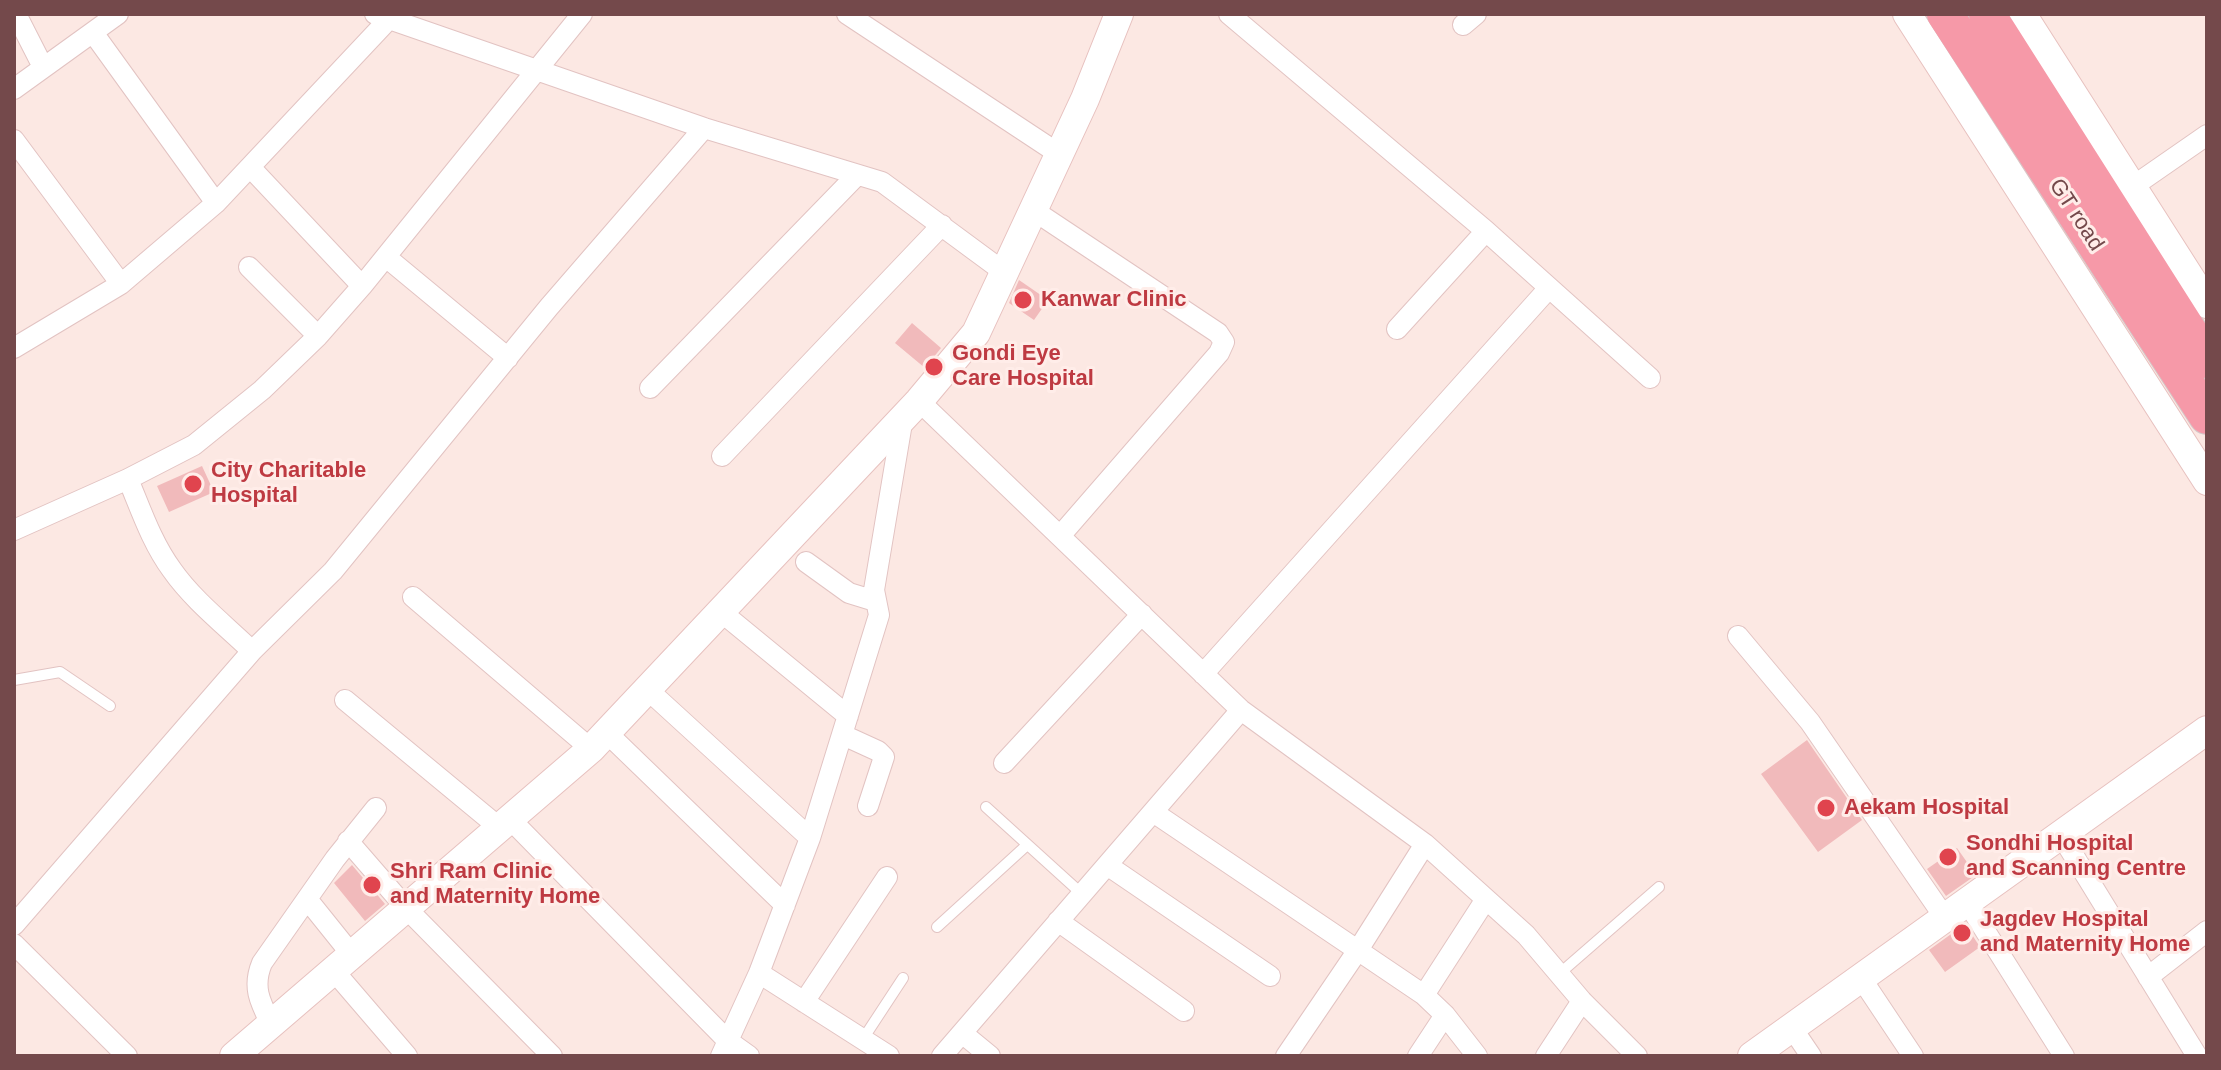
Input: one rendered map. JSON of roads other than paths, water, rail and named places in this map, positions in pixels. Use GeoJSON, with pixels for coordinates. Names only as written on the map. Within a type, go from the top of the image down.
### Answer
{"type":"FeatureCollection","features":[{"type":"Feature","properties":{"kind":"highway","name":"GT road"},"geometry":{"type":"LineString","coordinates":[[1945,14],[2199,404]]}},
{"type":"Feature","properties":{"kind":"highway","name":"GT road"},"geometry":{"type":"LineString","coordinates":[[1987,14],[2207,360]]}},
{"type":"Feature","properties":{"kind":"street"},"geometry":{"type":"LineString","coordinates":[[16,14],[43,67]]}},
{"type":"Feature","properties":{"kind":"street"},"geometry":{"type":"LineString","coordinates":[[14,89],[118,14]]}},
{"type":"Feature","properties":{"kind":"street"},"geometry":{"type":"LineString","coordinates":[[14,530],[128,479],[194,445],[262,390],[318,336],[362,286],[582,14]]}},
{"type":"Feature","properties":{"kind":"street"},"geometry":{"type":"LineString","coordinates":[[847,14],[1059,154]]}},
{"type":"Feature","properties":{"kind":"street"},"geometry":{"type":"LineString","coordinates":[[234,1056],[599,741],[911,409],[976,333],[1085,99],[1119,14]]}},
{"type":"Feature","properties":{"kind":"street"},"geometry":{"type":"LineString","coordinates":[[1229,14],[1486,231],[1650,378]]}},
{"type":"Feature","properties":{"kind":"street"},"geometry":{"type":"LineString","coordinates":[[1907,14],[2207,481]]}},
{"type":"Feature","properties":{"kind":"street"},"geometry":{"type":"LineString","coordinates":[[2022,14],[2207,304]]}},
{"type":"Feature","properties":{"kind":"street"},"geometry":{"type":"LineString","coordinates":[[14,348],[121,284],[216,203],[396,18],[704,128],[889,185],[1004,272]]}},
{"type":"Feature","properties":{"kind":"street"},"geometry":{"type":"LineString","coordinates":[[94,34],[216,203]]}},
{"type":"Feature","properties":{"kind":"street"},"geometry":{"type":"LineString","coordinates":[[14,925],[252,651],[333,571],[508,358],[704,128]]}},
{"type":"Feature","properties":{"kind":"street"},"geometry":{"type":"LineString","coordinates":[[2132,187],[2207,135]]}},
{"type":"Feature","properties":{"kind":"street"},"geometry":{"type":"LineString","coordinates":[[14,140],[121,284]]}},
{"type":"Feature","properties":{"kind":"street"},"geometry":{"type":"LineString","coordinates":[[250,167],[362,286]]}},
{"type":"Feature","properties":{"kind":"street"},"geometry":{"type":"LineString","coordinates":[[650,388],[857,175]]}},
{"type":"Feature","properties":{"kind":"street"},"geometry":{"type":"LineString","coordinates":[[1033,210],[1137,277],[1218,333],[1224,342],[1219,353],[1060,536]]}},
{"type":"Feature","properties":{"kind":"street"},"geometry":{"type":"LineString","coordinates":[[722,456],[942,225]]}},
{"type":"Feature","properties":{"kind":"street"},"geometry":{"type":"LineString","coordinates":[[1397,329],[1486,231]]}},
{"type":"Feature","properties":{"kind":"street"},"geometry":{"type":"LineString","coordinates":[[386,257],[508,358]]}},
{"type":"Feature","properties":{"kind":"street"},"geometry":{"type":"LineString","coordinates":[[249,267],[318,336]]}},
{"type":"Feature","properties":{"kind":"street"},"geometry":{"type":"LineString","coordinates":[[1203,674],[1549,288]]}},
{"type":"Feature","properties":{"kind":"street"},"geometry":{"type":"LineString","coordinates":[[911,409],[1060,536],[1241,710],[1425,844],[1526,935],[1582,1001],[1637,1056]]}},
{"type":"Feature","properties":{"kind":"street"},"geometry":{"type":"LineString","coordinates":[[725,1048],[759,973],[810,838],[879,615],[874,590],[911,409]]}},
{"type":"Feature","properties":{"kind":"street"},"geometry":{"type":"LineString","coordinates":[[128,479],[156,544],[172,571],[252,651]]}},
{"type":"Feature","properties":{"kind":"street"},"geometry":{"type":"LineString","coordinates":[[806,562],[849,593],[875,601]]}},
{"type":"Feature","properties":{"kind":"street"},"geometry":{"type":"LineString","coordinates":[[413,597],[599,741],[785,905]]}},
{"type":"Feature","properties":{"kind":"street"},"geometry":{"type":"LineString","coordinates":[[720,611],[884,757],[868,806]]}},
{"type":"Feature","properties":{"kind":"street"},"geometry":{"type":"LineString","coordinates":[[1004,763],[1142,614]]}},
{"type":"Feature","properties":{"kind":"street"},"geometry":{"type":"LineString","coordinates":[[1738,636],[1810,722],[1956,910],[2064,1056]]}},
{"type":"Feature","properties":{"kind":"street"},"geometry":{"type":"LineString","coordinates":[[647,689],[810,838]]}},
{"type":"Feature","properties":{"kind":"street"},"geometry":{"type":"LineString","coordinates":[[345,700],[506,824],[725,1048],[749,1056]]}},
{"type":"Feature","properties":{"kind":"street"},"geometry":{"type":"LineString","coordinates":[[942,1056],[1241,710]]}},
{"type":"Feature","properties":{"kind":"street"},"geometry":{"type":"LineString","coordinates":[[1752,1056],[2207,730]]}},
{"type":"Feature","properties":{"kind":"street"},"geometry":{"type":"LineString","coordinates":[[271,1024],[256,989],[262,963],[348,841],[376,808]]}},
{"type":"Feature","properties":{"kind":"street"},"geometry":{"type":"LineString","coordinates":[[1153,812],[1424,995],[1445,1015],[1477,1056]]}},
{"type":"Feature","properties":{"kind":"street"},"geometry":{"type":"LineString","coordinates":[[2061,835],[2198,1056],[2207,1051]]}},
{"type":"Feature","properties":{"kind":"street"},"geometry":{"type":"LineString","coordinates":[[348,841],[407,909],[552,1056]]}},
{"type":"Feature","properties":{"kind":"street"},"geometry":{"type":"LineString","coordinates":[[1286,1056],[1425,844]]}},
{"type":"Feature","properties":{"kind":"street"},"geometry":{"type":"LineString","coordinates":[[1107,865],[1270,976]]}},
{"type":"Feature","properties":{"kind":"street"},"geometry":{"type":"LineString","coordinates":[[804,1002],[887,877]]}},
{"type":"Feature","properties":{"kind":"street"},"geometry":{"type":"LineString","coordinates":[[307,899],[343,963],[407,1056]]}},
{"type":"Feature","properties":{"kind":"street"},"geometry":{"type":"LineString","coordinates":[[1424,995],[1486,899]]}},
{"type":"Feature","properties":{"kind":"street"},"geometry":{"type":"LineString","coordinates":[[1058,921],[1184,1011]]}},
{"type":"Feature","properties":{"kind":"street"},"geometry":{"type":"LineString","coordinates":[[2148,977],[2207,931]]}},
{"type":"Feature","properties":{"kind":"street"},"geometry":{"type":"LineString","coordinates":[[14,944],[127,1056]]}},
{"type":"Feature","properties":{"kind":"street"},"geometry":{"type":"LineString","coordinates":[[759,973],[889,1056]]}},
{"type":"Feature","properties":{"kind":"street"},"geometry":{"type":"LineString","coordinates":[[1861,978],[1913,1056]]}},
{"type":"Feature","properties":{"kind":"street"},"geometry":{"type":"LineString","coordinates":[[1546,1056],[1582,1001]]}},
{"type":"Feature","properties":{"kind":"street"},"geometry":{"type":"LineString","coordinates":[[1418,1056],[1445,1015]]}},
{"type":"Feature","properties":{"kind":"street"},"geometry":{"type":"LineString","coordinates":[[1792,1028],[1811,1056]]}},
{"type":"Feature","properties":{"kind":"street"},"geometry":{"type":"LineString","coordinates":[[962,1033],[990,1056]]}},
{"type":"Feature","properties":{"kind":"lane"},"geometry":{"type":"LineString","coordinates":[[14,680],[60,672],[110,706]]}},
{"type":"Feature","properties":{"kind":"lane"},"geometry":{"type":"LineString","coordinates":[[986,807],[1082,894]]}},
{"type":"Feature","properties":{"kind":"lane"},"geometry":{"type":"LineString","coordinates":[[937,927],[1027,845]]}},
{"type":"Feature","properties":{"kind":"lane"},"geometry":{"type":"LineString","coordinates":[[1559,974],[1659,887]]}},
{"type":"Feature","properties":{"kind":"lane"},"geometry":{"type":"LineString","coordinates":[[863,1039],[903,978]]}},
{"type":"Feature","properties":{"kind":"place","name":"Kanwar Clinic"},"geometry":{"type":"Point","coordinates":[1023,300]}},
{"type":"Feature","properties":{"kind":"place","name":"Gondi Eye Care Hospital"},"geometry":{"type":"Point","coordinates":[934,367]}},
{"type":"Feature","properties":{"kind":"place","name":"City Charitable Hospital"},"geometry":{"type":"Point","coordinates":[193,484]}},
{"type":"Feature","properties":{"kind":"place","name":"Aekam Hospital"},"geometry":{"type":"Point","coordinates":[1826,808]}},
{"type":"Feature","properties":{"kind":"place","name":"Sondhi Hospital and Scanning Centre"},"geometry":{"type":"Point","coordinates":[1948,857]}},
{"type":"Feature","properties":{"kind":"place","name":"Shri Ram Clinic and Maternity Home"},"geometry":{"type":"Point","coordinates":[372,885]}},
{"type":"Feature","properties":{"kind":"place","name":"Jagdev Hospital and Maternity Home"},"geometry":{"type":"Point","coordinates":[1962,933]}}]}
